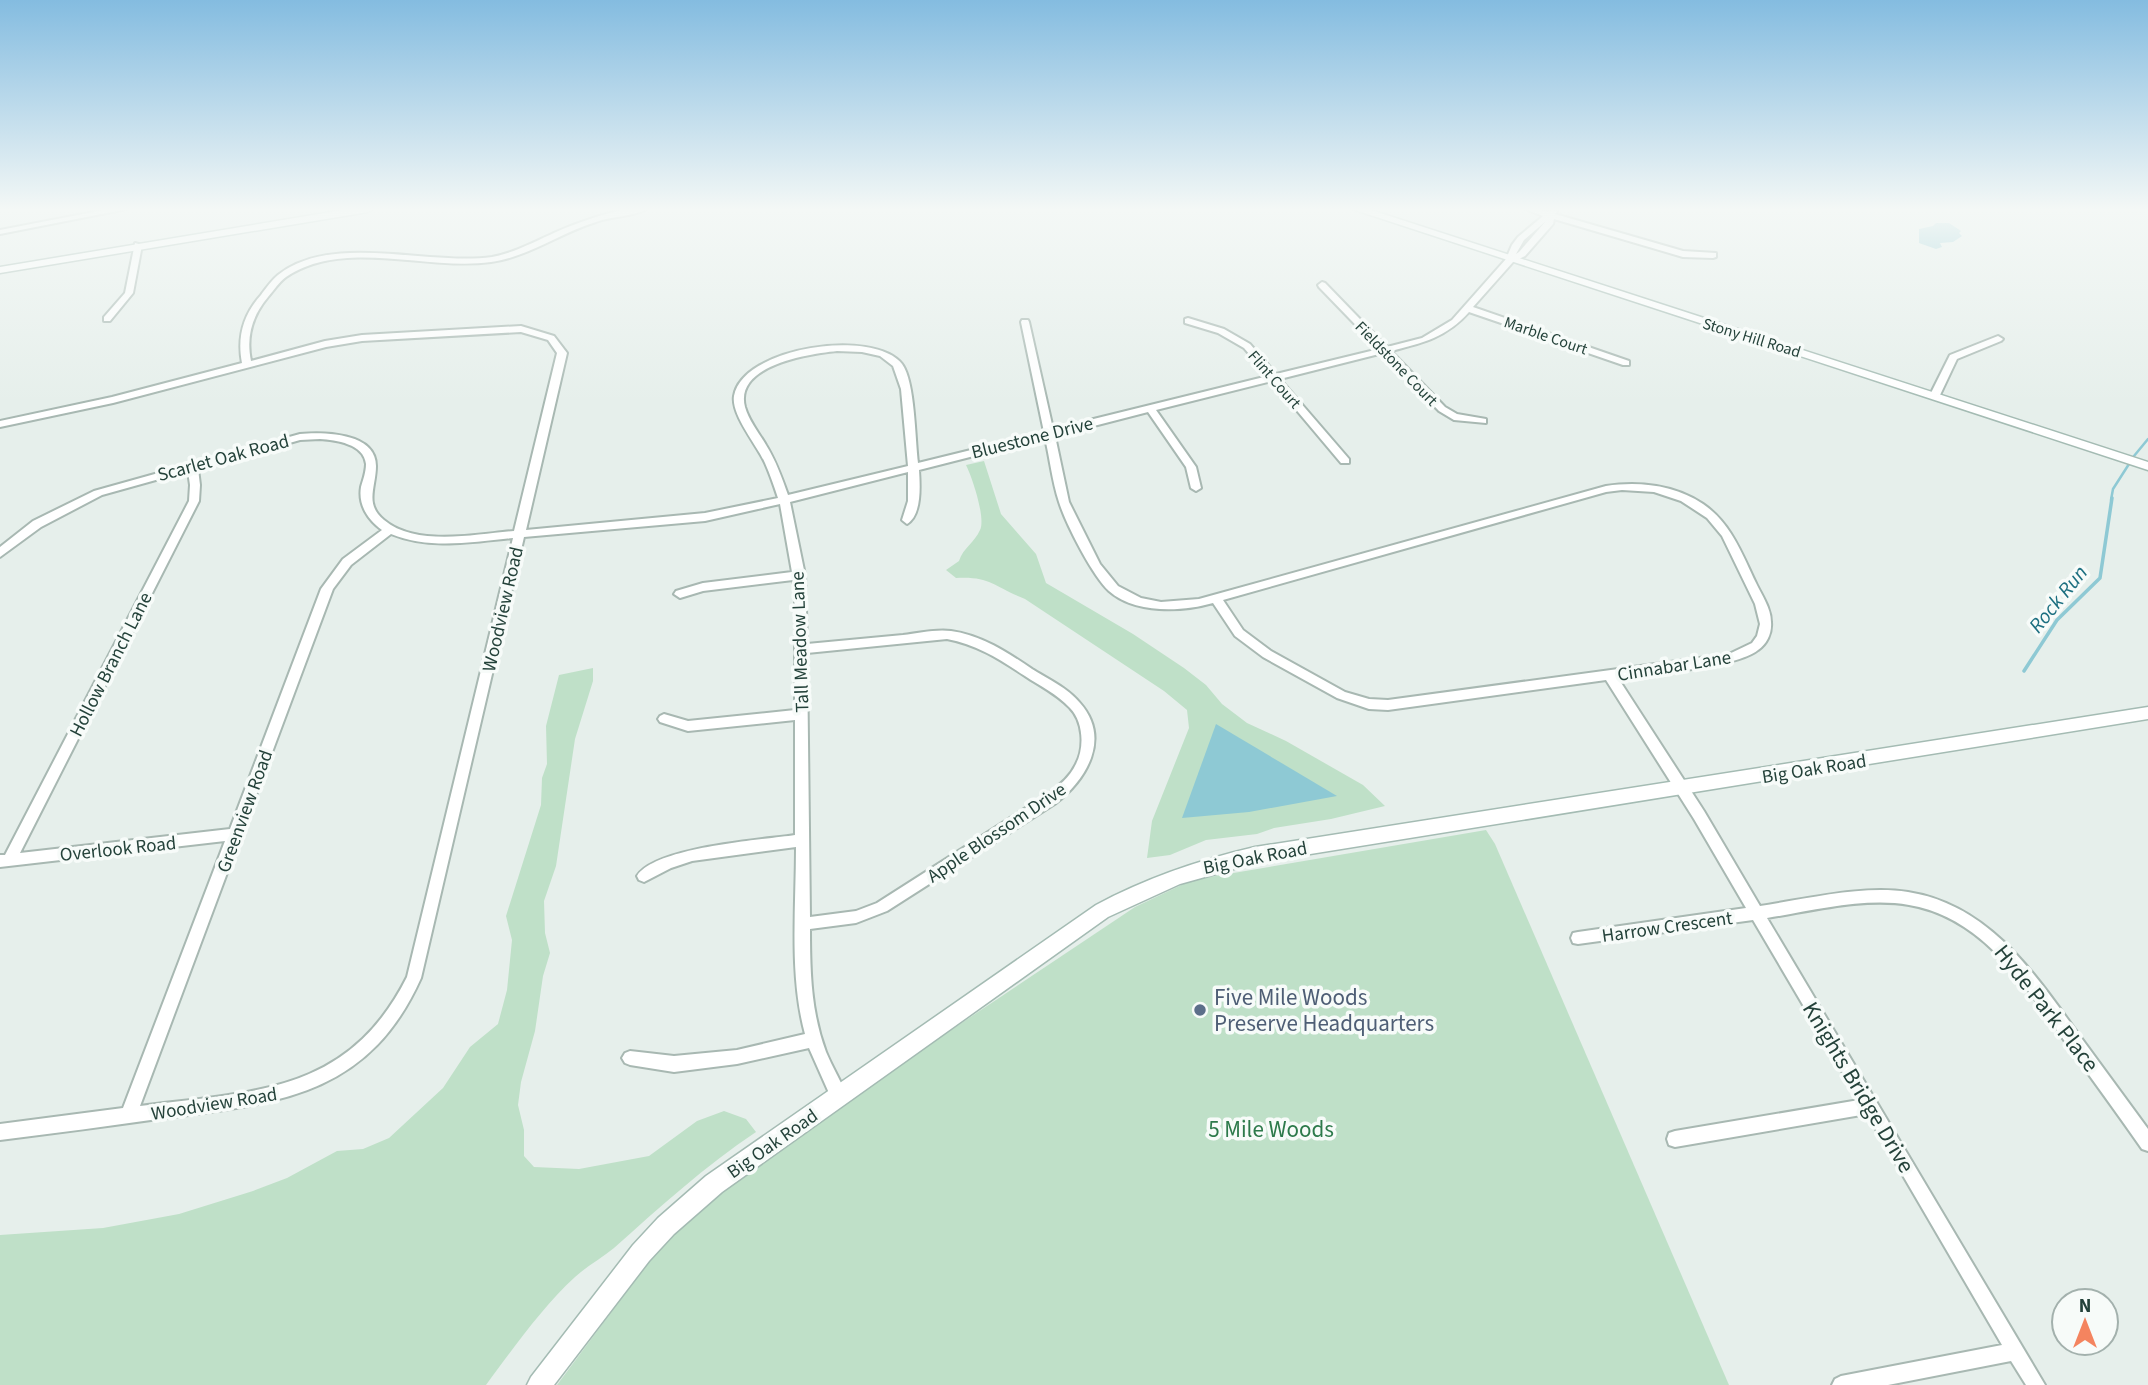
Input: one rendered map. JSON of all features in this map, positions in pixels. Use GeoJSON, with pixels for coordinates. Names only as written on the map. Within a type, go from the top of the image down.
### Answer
{"type":"FeatureCollection","features":[{"type":"Feature","properties":{"kind":"street"},"geometry":{"type":"LineString","coordinates":[[107,319],[129,293],[133,274]]}},
{"type":"Feature","properties":{"kind":"street"},"geometry":{"type":"LineString","coordinates":[[247,365],[242,342],[244,327],[272,283],[287,274]]}},
{"type":"Feature","properties":{"kind":"street","name":"Bluestone Drive"},"geometry":{"type":"LineString","coordinates":[[520,534],[705,516],[783,500],[1385,351],[1436,335],[1455,322],[1498,274]]}},
{"type":"Feature","properties":{"kind":"street","name":"Stony Hill Road"},"geometry":{"type":"LineString","coordinates":[[1553,274],[2148,466]]}},
{"type":"Feature","properties":{"kind":"street","name":"Fieldstone Court"},"geometry":{"type":"LineString","coordinates":[[1322,285],[1449,415],[1483,421]]}},
{"type":"Feature","properties":{"kind":"street","name":"Marble Court"},"geometry":{"type":"LineString","coordinates":[[1467,308],[1626,363]]}},
{"type":"Feature","properties":{"kind":"street","name":"Flint Court"},"geometry":{"type":"LineString","coordinates":[[1188,321],[1221,331],[1241,342],[1345,461]]}},
{"type":"Feature","properties":{"kind":"street","name":"Cinnabar Lane"},"geometry":{"type":"LineString","coordinates":[[1025,322],[1070,519],[1105,580],[1126,596],[1151,605],[1174,607],[1215,598],[1606,489],[1633,486],[1672,493],[1706,512],[1726,534],[1762,607],[1766,627],[1764,634],[1749,651],[1729,658],[1408,704],[1369,704],[1341,695],[1252,644],[1231,624],[1215,598]]}},
{"type":"Feature","properties":{"kind":"street","name":"Woodview Road"},"geometry":{"type":"LineString","coordinates":[[0,424],[113,400],[325,344],[362,338],[511,328],[532,330],[551,338],[562,353],[414,978],[397,1012],[369,1045],[350,1061],[306,1086],[253,1099],[0,1132]]}},
{"type":"Feature","properties":{"kind":"street"},"geometry":{"type":"LineString","coordinates":[[1935,396],[1953,357],[1998,339]]}},
{"type":"Feature","properties":{"kind":"street","name":"Tall Meadow Lane"},"geometry":{"type":"LineString","coordinates":[[839,1096],[812,1040],[805,1012],[799,575],[783,500],[769,460],[745,419],[738,398],[739,391],[749,376],[780,360],[851,347],[871,349],[894,360],[902,374],[912,468]]}},
{"type":"Feature","properties":{"kind":"street"},"geometry":{"type":"LineString","coordinates":[[1150,408],[1191,467],[1196,488]]}},
{"type":"Feature","properties":{"kind":"street","name":"Scarlet Oak Road"},"geometry":{"type":"LineString","coordinates":[[0,553],[37,524],[79,501],[191,465],[290,438],[319,435],[348,440],[368,454],[371,462],[366,493],[369,509],[377,520],[391,529]]}},
{"type":"Feature","properties":{"kind":"street","name":"Hollow Branch Lane"},"geometry":{"type":"LineString","coordinates":[[4,860],[194,501],[195,485],[191,465]]}},
{"type":"Feature","properties":{"kind":"street"},"geometry":{"type":"LineString","coordinates":[[908,520],[914,503],[912,468]]}},
{"type":"Feature","properties":{"kind":"street"},"geometry":{"type":"LineString","coordinates":[[391,529],[431,540],[520,534]]}},
{"type":"Feature","properties":{"kind":"street","name":"Greenview Road"},"geometry":{"type":"LineString","coordinates":[[128,1116],[332,578],[349,559],[391,529]]}},
{"type":"Feature","properties":{"kind":"street"},"geometry":{"type":"LineString","coordinates":[[680,594],[703,587],[799,575]]}},
{"type":"Feature","properties":{"kind":"street","name":"Apple Blossom Drive"},"geometry":{"type":"LineString","coordinates":[[802,649],[932,636],[970,639],[1002,655],[1064,695],[1082,714],[1088,740],[1083,765],[1067,787],[1051,799],[882,907],[856,917],[802,924]]}},
{"type":"Feature","properties":{"kind":"street","name":"Knights Bridge Drive"},"geometry":{"type":"LineString","coordinates":[[1609,674],[1682,789],[2036,1385]]}},
{"type":"Feature","properties":{"kind":"street","name":"Big Oak Road"},"geometry":{"type":"LineString","coordinates":[[539,1385],[626,1271],[666,1226],[714,1184],[1102,911],[1165,879],[1208,865],[1255,855],[2148,713]]}},
{"type":"Feature","properties":{"kind":"street"},"geometry":{"type":"LineString","coordinates":[[664,719],[688,726],[701,726],[802,714]]}},
{"type":"Feature","properties":{"kind":"street","name":"Overlook Road"},"geometry":{"type":"LineString","coordinates":[[4,860],[236,834]]}},
{"type":"Feature","properties":{"kind":"street"},"geometry":{"type":"LineString","coordinates":[[644,876],[667,863],[692,855],[803,840]]}},
{"type":"Feature","properties":{"kind":"street","name":"Hyde Park Place"},"geometry":{"type":"LineString","coordinates":[[1756,913],[1893,896],[1924,901],[1973,923],[2017,962],[2148,1143]]}},
{"type":"Feature","properties":{"kind":"street","name":"Harrow Crescent"},"geometry":{"type":"LineString","coordinates":[[1578,938],[1756,913]]}},
{"type":"Feature","properties":{"kind":"street"},"geometry":{"type":"LineString","coordinates":[[630,1058],[674,1065],[737,1056],[812,1040]]}},
{"type":"Feature","properties":{"kind":"street"},"geometry":{"type":"LineString","coordinates":[[1675,1139],[1870,1106]]}},
{"type":"Feature","properties":{"kind":"street"},"geometry":{"type":"LineString","coordinates":[[1841,1385],[2015,1351]]}},
{"type":"Feature","properties":{"kind":"green space"},"geometry":{"type":"Polygon","coordinates":[[[984,461],[1001,514],[1036,554],[1046,583],[1133,634],[1184,668],[1206,685],[1222,704],[1247,723],[1286,741],[1363,785],[1385,806],[1331,819],[1274,828],[1257,834],[1206,840],[1170,855],[1147,858],[1152,821],[1189,728],[1187,710],[1164,691],[1025,599],[985,581],[956,578],[946,570],[959,561],[980,530],[980,507],[966,465],[984,461]]]}},
{"type":"Feature","properties":{"kind":"green space"},"geometry":{"type":"Polygon","coordinates":[[[593,668],[593,681],[575,739],[556,866],[544,901],[545,933],[550,953],[543,976],[535,1031],[521,1082],[518,1105],[524,1130],[524,1156],[534,1167],[579,1169],[649,1156],[697,1121],[724,1111],[746,1119],[756,1132],[701,1173],[614,1248],[575,1277],[540,1315],[486,1385],[0,1385],[0,1235],[103,1228],[179,1214],[287,1178],[337,1151],[363,1149],[389,1138],[443,1088],[470,1047],[498,1024],[507,990],[512,940],[506,916],[541,805],[542,778],[547,764],[546,726],[559,675],[593,668]]]}},
{"type":"Feature","properties":{"kind":"green space","name":"5 Mile Woods"},"geometry":{"type":"Polygon","coordinates":[[[1486,830],[1495,844],[1729,1385],[557,1385],[656,1252],[721,1190],[800,1131],[1135,907],[1192,880],[1486,830]]]}},
{"type":"Feature","properties":{"kind":"water"},"geometry":{"type":"Polygon","coordinates":[[[1216,724],[1337,796],[1249,812],[1182,818],[1216,724]]]}},
{"type":"Feature","properties":{"kind":"waterway","name":"Rock Run"},"geometry":{"type":"LineString","coordinates":[[2134,456],[2148,439]]}},
{"type":"Feature","properties":{"kind":"waterway","name":"Rock Run"},"geometry":{"type":"LineString","coordinates":[[2111,500],[2113,489],[2129,464]]}},
{"type":"Feature","properties":{"kind":"waterway","name":"Rock Run"},"geometry":{"type":"LineString","coordinates":[[2024,671],[2057,620],[2100,578],[2112,498]]}},
{"type":"Feature","properties":{"kind":"place","name":"Five Mile Woods Preserve Headquarters"},"geometry":{"type":"Point","coordinates":[1200,1010]}}]}
